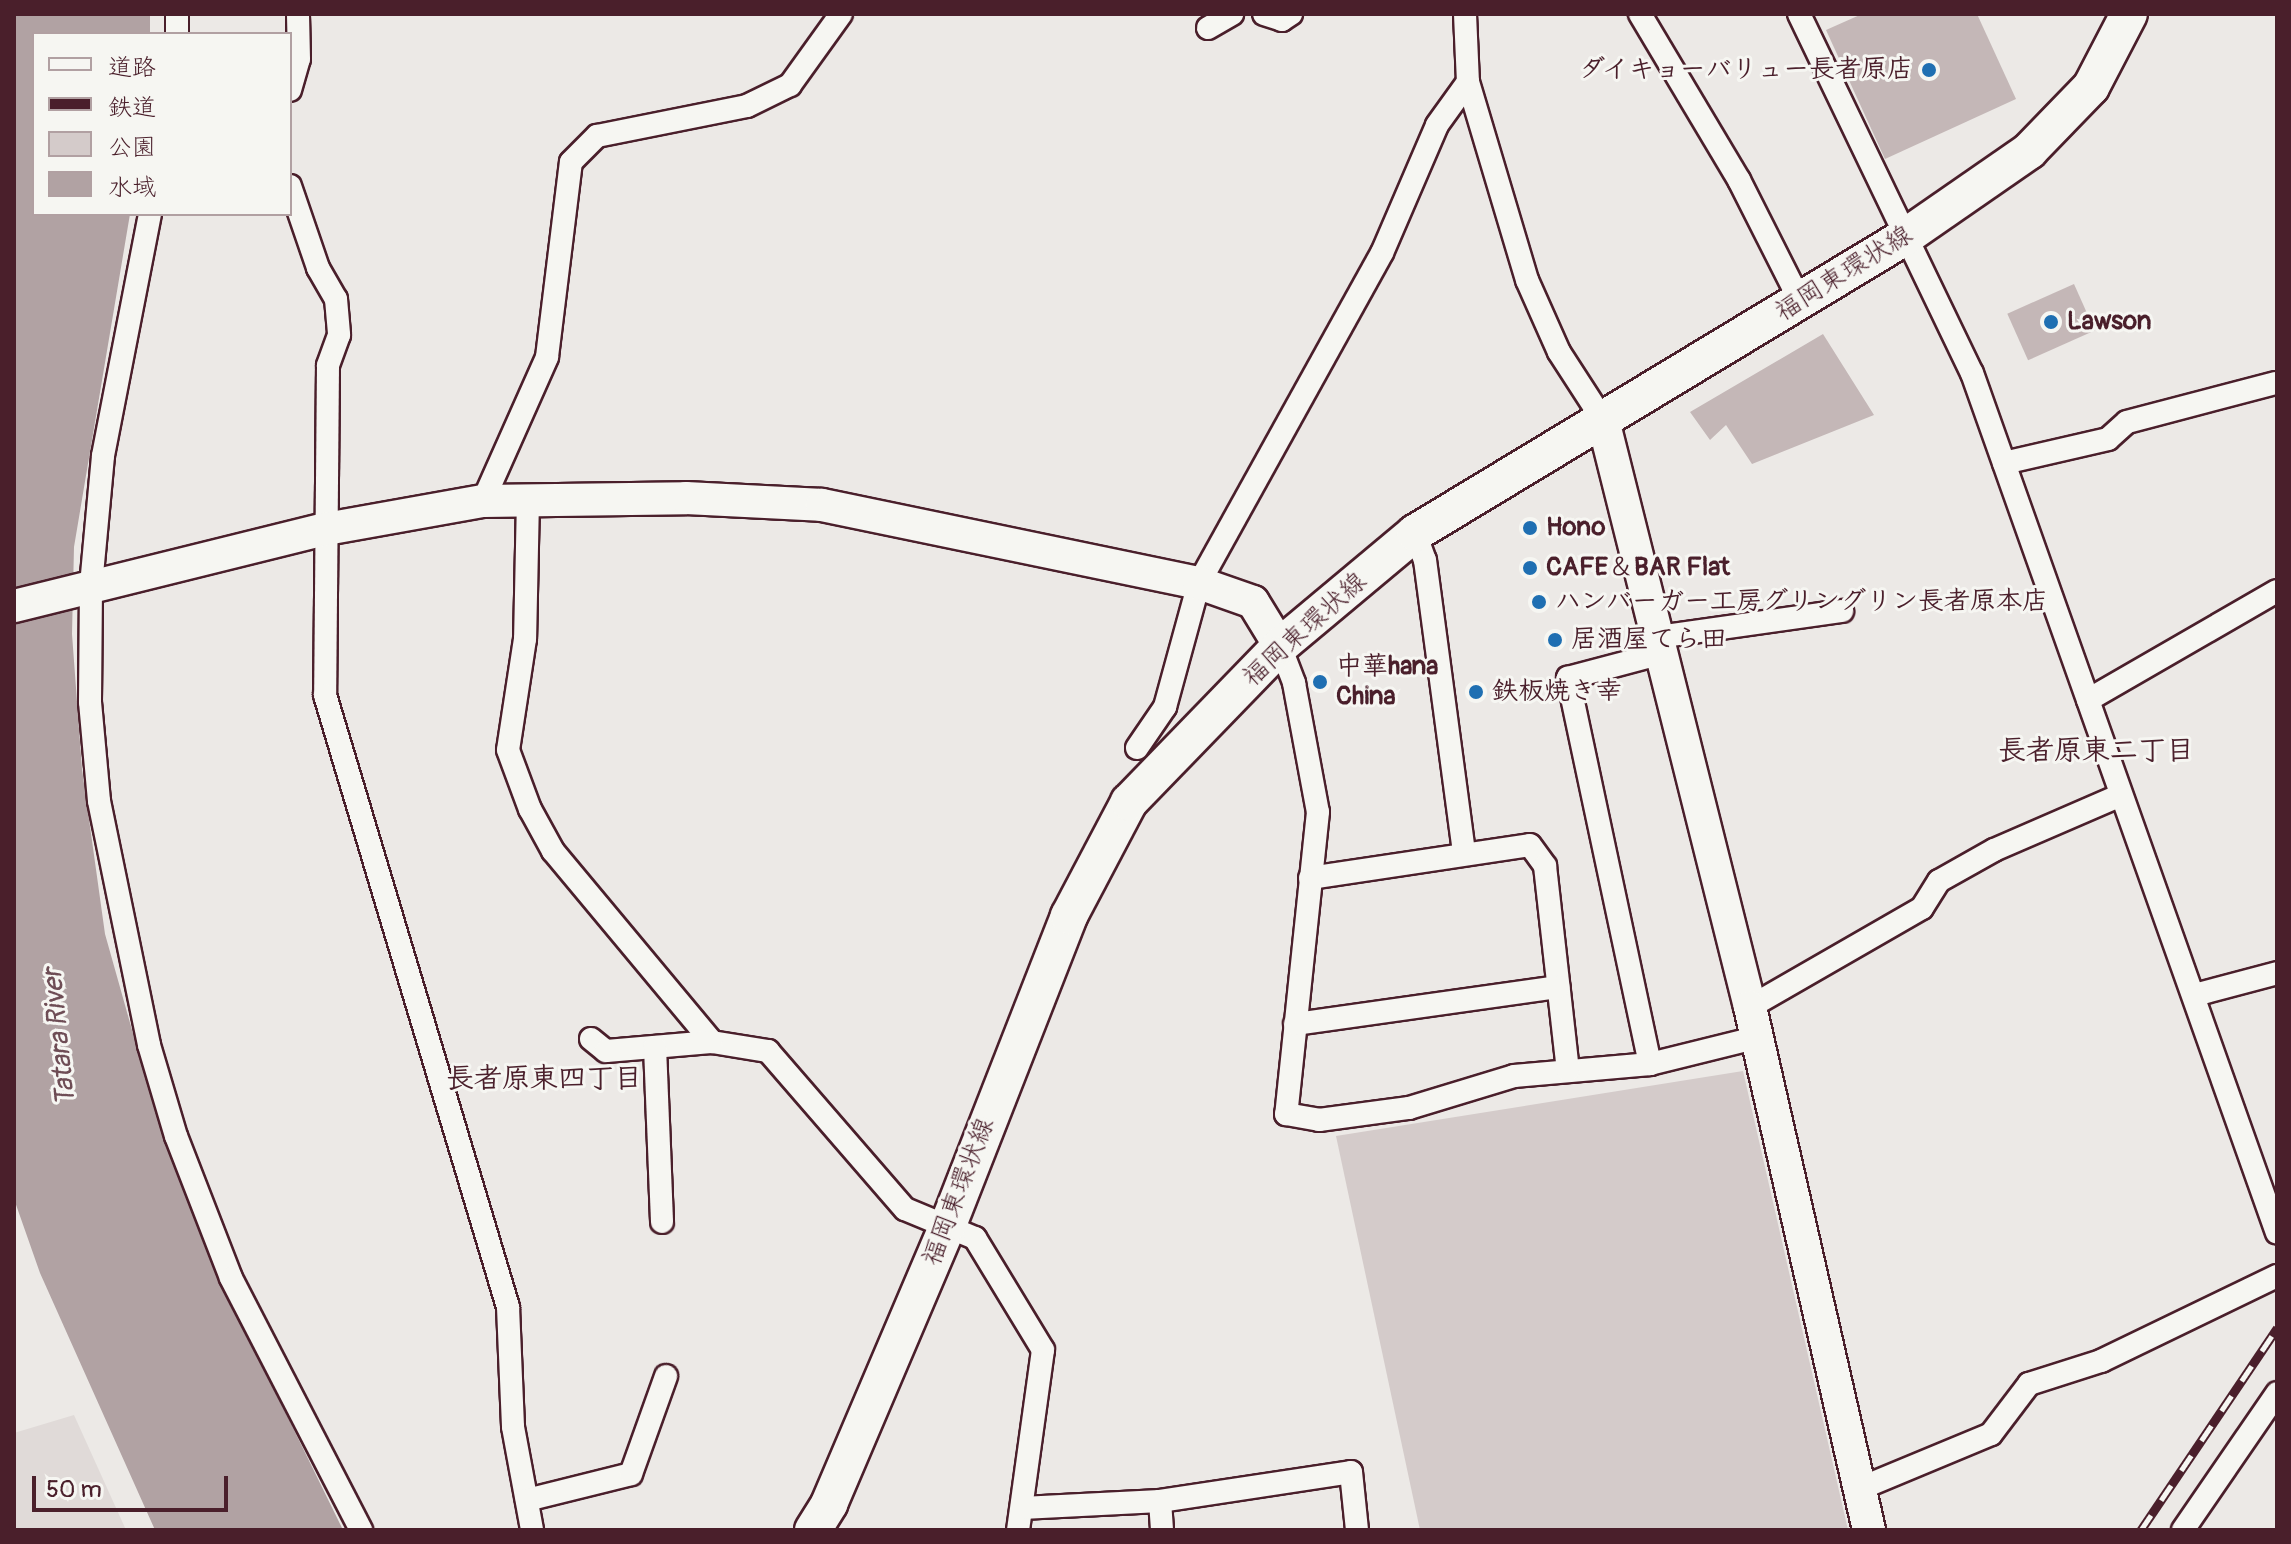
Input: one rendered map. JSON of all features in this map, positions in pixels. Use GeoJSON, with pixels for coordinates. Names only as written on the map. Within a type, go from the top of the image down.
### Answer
{"type":"FeatureCollection","features":[{"type":"Feature","properties":{"kind":"main road","name":"福岡東環状線"},"geometry":{"type":"LineString","coordinates":[[813,1530],[829,1504],[948,1225],[1069,916],[1129,802],[1280,646],[1415,533],[1905,237],[2029,151],[2091,87],[2129,14]]}},
{"type":"Feature","properties":{"kind":"street"},"geometry":{"type":"LineString","coordinates":[[292,83],[299,59],[298,14]]}},
{"type":"Feature","properties":{"kind":"street"},"geometry":{"type":"LineString","coordinates":[[483,501],[547,357],[571,162],[597,136],[747,106],[790,85],[841,14]]}},
{"type":"Feature","properties":{"kind":"street"},"geometry":{"type":"LineString","coordinates":[[1208,28],[1232,14]]}},
{"type":"Feature","properties":{"kind":"street"},"geometry":{"type":"LineString","coordinates":[[1264,14],[1282,20],[1291,14]]}},
{"type":"Feature","properties":{"kind":"street"},"geometry":{"type":"LineString","coordinates":[[1465,14],[1468,82],[1527,280],[1559,352],[1603,420],[1750,1007],[1869,1530]]}},
{"type":"Feature","properties":{"kind":"street"},"geometry":{"type":"LineString","coordinates":[[1640,14],[1739,180],[1800,301]]}},
{"type":"Feature","properties":{"kind":"street"},"geometry":{"type":"LineString","coordinates":[[1799,14],[1972,373],[2277,1233]]}},
{"type":"Feature","properties":{"kind":"street"},"geometry":{"type":"LineString","coordinates":[[1137,748],[1165,707],[1199,583],[1382,253],[1437,125],[1468,82]]}},
{"type":"Feature","properties":{"kind":"street"},"geometry":{"type":"LineString","coordinates":[[292,192],[318,268],[336,299],[339,335],[328,366],[325,695],[508,1307],[513,1427],[532,1530]]}},
{"type":"Feature","properties":{"kind":"street"},"geometry":{"type":"LineString","coordinates":[[150,216],[103,456],[91,586],[90,702],[99,801],[149,1045],[176,1136],[231,1278],[361,1530]]}},
{"type":"Feature","properties":{"kind":"street"},"geometry":{"type":"LineString","coordinates":[[2004,463],[2108,439],[2127,422],[2276,383]]}},
{"type":"Feature","properties":{"kind":"street"},"geometry":{"type":"LineString","coordinates":[[14,606],[326,529],[483,501],[528,499],[686,498],[822,505],[1199,583],[1253,602],[1280,646],[1294,683],[1318,812],[1286,1114],[1319,1120],[1409,1108],[1514,1076],[1650,1064],[1755,1038]]}},
{"type":"Feature","properties":{"kind":"street"},"geometry":{"type":"LineString","coordinates":[[528,499],[525,639],[508,750],[530,809],[553,851],[712,1042]]}},
{"type":"Feature","properties":{"kind":"street"},"geometry":{"type":"LineString","coordinates":[[1415,533],[1425,560],[1464,853]]}},
{"type":"Feature","properties":{"kind":"street"},"geometry":{"type":"LineString","coordinates":[[2088,700],[2277,591]]}},
{"type":"Feature","properties":{"kind":"street"},"geometry":{"type":"LineString","coordinates":[[1650,1064],[1568,678],[1660,645],[1842,611]]}},
{"type":"Feature","properties":{"kind":"street"},"geometry":{"type":"LineString","coordinates":[[1750,1007],[1922,908],[1939,881],[1994,850],[2121,795]]}},
{"type":"Feature","properties":{"kind":"street"},"geometry":{"type":"LineString","coordinates":[[1310,878],[1530,845],[1545,866],[1568,1071]]}},
{"type":"Feature","properties":{"kind":"street"},"geometry":{"type":"LineString","coordinates":[[2195,995],[2277,973]]}},
{"type":"Feature","properties":{"kind":"street"},"geometry":{"type":"LineString","coordinates":[[1295,1024],[1558,987]]}},
{"type":"Feature","properties":{"kind":"street"},"geometry":{"type":"LineString","coordinates":[[591,1039],[606,1051],[712,1042],[768,1051],[905,1209],[975,1238],[1043,1350],[1020,1519],[1351,1472],[1357,1530]]}},
{"type":"Feature","properties":{"kind":"street"},"geometry":{"type":"LineString","coordinates":[[655,1047],[662,1222]]}},
{"type":"Feature","properties":{"kind":"street"},"geometry":{"type":"LineString","coordinates":[[1859,1489],[1991,1434],[2029,1384],[2101,1361],[2277,1276]]}},
{"type":"Feature","properties":{"kind":"street"},"geometry":{"type":"LineString","coordinates":[[527,1500],[631,1474],[666,1376]]}},
{"type":"Feature","properties":{"kind":"street"},"geometry":{"type":"LineString","coordinates":[[2183,1530],[2277,1393]]}},
{"type":"Feature","properties":{"kind":"street"},"geometry":{"type":"LineString","coordinates":[[1160,1501],[1162,1530]]}},
{"type":"Feature","properties":{"kind":"shaded area"},"geometry":{"type":"Polygon","coordinates":[[[74,1415],[126,1530],[14,1530],[14,1433],[74,1415]]]}},
{"type":"Feature","properties":{"kind":"green space"},"geometry":{"type":"Polygon","coordinates":[[[1743,1071],[1848,1530],[1420,1530],[1336,1136],[1743,1071]]]}},
{"type":"Feature","properties":{"kind":"water","name":"Tatara River"},"geometry":{"type":"Polygon","coordinates":[[[14,14],[150,14],[150,32],[32,32],[32,216],[130,216],[74,547],[72,634],[82,769],[105,934],[154,1108],[215,1269],[343,1530],[155,1530],[40,1273],[14,1199],[14,14]]]}},
{"type":"Feature","properties":{"kind":"building"},"geometry":{"type":"Polygon","coordinates":[[[1862,14],[1977,14],[2016,99],[1885,159],[1826,30],[1862,14]]]}},
{"type":"Feature","properties":{"kind":"building","name":"Lawson"},"geometry":{"type":"Polygon","coordinates":[[[2074,284],[2095,331],[2028,360],[2007,314],[2074,284]]]}},
{"type":"Feature","properties":{"kind":"building"},"geometry":{"type":"Polygon","coordinates":[[[1823,334],[1874,415],[1752,464],[1726,425],[1710,440],[1690,412],[1823,334]]]}},
{"type":"Feature","properties":{"kind":"railway"},"geometry":{"type":"LineString","coordinates":[[2141,1530],[2277,1328]]}},
{"type":"Feature","properties":{"kind":"place","name":"ダイキョーバリュー長者原店"},"geometry":{"type":"Point","coordinates":[1929,70]}},
{"type":"Feature","properties":{"kind":"place","name":"Lawson"},"geometry":{"type":"Point","coordinates":[2051,322]}},
{"type":"Feature","properties":{"kind":"place","name":"Hono"},"geometry":{"type":"Point","coordinates":[1530,528]}},
{"type":"Feature","properties":{"kind":"place","name":"CAFE＆BAR Flat"},"geometry":{"type":"Point","coordinates":[1530,568]}},
{"type":"Feature","properties":{"kind":"place","name":"ハンバーガー工房グリングリン長者原本店"},"geometry":{"type":"Point","coordinates":[1539,602]}},
{"type":"Feature","properties":{"kind":"place","name":"居酒屋てら田"},"geometry":{"type":"Point","coordinates":[1555,640]}},
{"type":"Feature","properties":{"kind":"place","name":"中華hana China"},"geometry":{"type":"Point","coordinates":[1320,682]}},
{"type":"Feature","properties":{"kind":"place","name":"鉄板焼き幸"},"geometry":{"type":"Point","coordinates":[1476,692]}},
{"type":"Feature","properties":{"kind":"district","name":"長者原東二丁目"},"geometry":{"type":"Point","coordinates":[2096,751]}},
{"type":"Feature","properties":{"kind":"district","name":"長者原東四丁目"},"geometry":{"type":"Point","coordinates":[544,1079]}}]}
